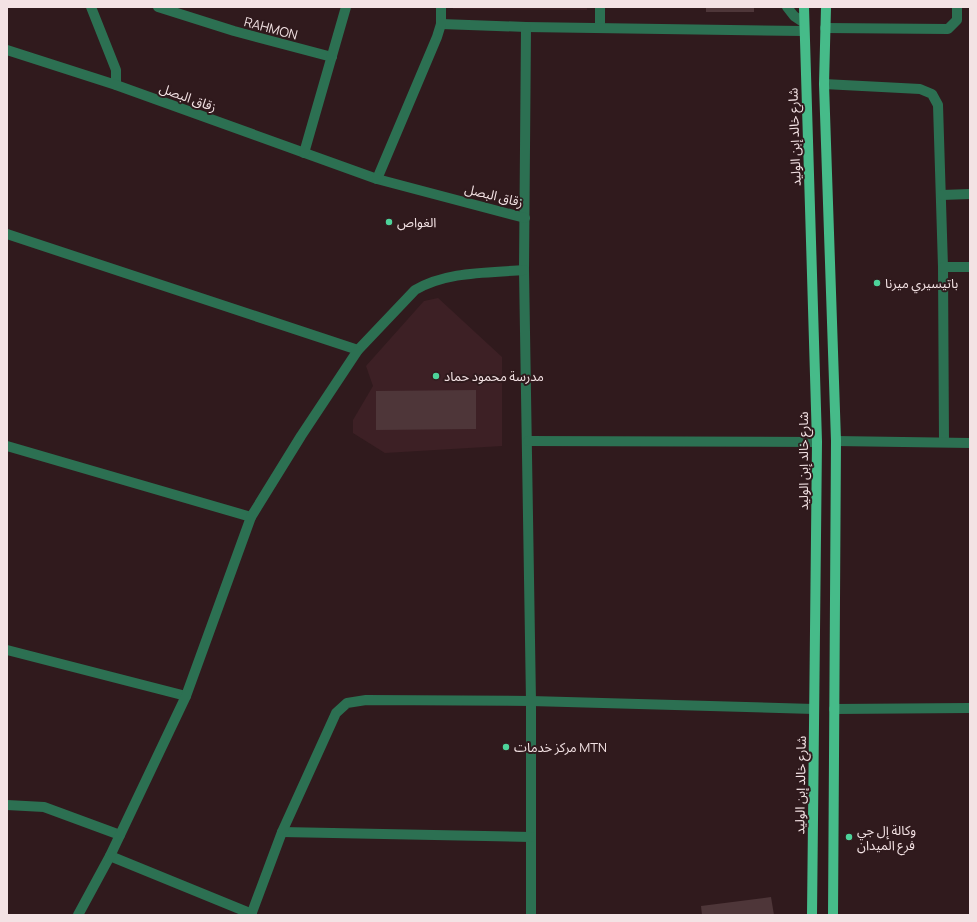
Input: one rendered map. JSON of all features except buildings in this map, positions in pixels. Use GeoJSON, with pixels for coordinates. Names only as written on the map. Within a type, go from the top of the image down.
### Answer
{"type":"FeatureCollection","features":[{"type":"Feature","properties":{"kind":"main road","name":"شارع خالد إبن الوليد"},"geometry":{"type":"LineString","coordinates":[[804,7],[803,27],[817,442],[812,915]]}},
{"type":"Feature","properties":{"kind":"main road"},"geometry":{"type":"LineString","coordinates":[[826,7],[824,84],[836,440],[833,915]]}},
{"type":"Feature","properties":{"kind":"street"},"geometry":{"type":"LineString","coordinates":[[91,7],[116,70],[116,85]]}},
{"type":"Feature","properties":{"kind":"street","name":"RAHMON"},"geometry":{"type":"LineString","coordinates":[[158,7],[234,31],[332,57]]}},
{"type":"Feature","properties":{"kind":"street"},"geometry":{"type":"LineString","coordinates":[[304,153],[346,7]]}},
{"type":"Feature","properties":{"kind":"street"},"geometry":{"type":"LineString","coordinates":[[377,179],[437,37],[441,24],[441,7]]}},
{"type":"Feature","properties":{"kind":"street"},"geometry":{"type":"LineString","coordinates":[[600,7],[600,28]]}},
{"type":"Feature","properties":{"kind":"street"},"geometry":{"type":"LineString","coordinates":[[787,7],[803,27]]}},
{"type":"Feature","properties":{"kind":"street"},"geometry":{"type":"LineString","coordinates":[[825,28],[948,29],[957,20],[957,7]]}},
{"type":"Feature","properties":{"kind":"street"},"geometry":{"type":"LineString","coordinates":[[441,24],[600,28],[803,27]]}},
{"type":"Feature","properties":{"kind":"street","name":"زقاق البصل"},"geometry":{"type":"LineString","coordinates":[[7,50],[116,85],[377,179],[525,218],[526,27]]}},
{"type":"Feature","properties":{"kind":"street"},"geometry":{"type":"LineString","coordinates":[[824,84],[920,89],[932,94],[936,99],[939,111],[942,195],[944,442]]}},
{"type":"Feature","properties":{"kind":"street"},"geometry":{"type":"LineString","coordinates":[[942,195],[970,194]]}},
{"type":"Feature","properties":{"kind":"street"},"geometry":{"type":"LineString","coordinates":[[525,218],[524,270],[528,441],[531,701],[531,915]]}},
{"type":"Feature","properties":{"kind":"street"},"geometry":{"type":"LineString","coordinates":[[7,234],[358,350]]}},
{"type":"Feature","properties":{"kind":"street"},"geometry":{"type":"LineString","coordinates":[[943,267],[970,267]]}},
{"type":"Feature","properties":{"kind":"street"},"geometry":{"type":"LineString","coordinates":[[78,915],[110,856],[186,696],[251,517],[301,436],[358,350],[415,290],[425,284],[441,278],[524,270]]}},
{"type":"Feature","properties":{"kind":"street"},"geometry":{"type":"LineString","coordinates":[[836,440],[970,443]]}},
{"type":"Feature","properties":{"kind":"street"},"geometry":{"type":"LineString","coordinates":[[528,441],[817,442]]}},
{"type":"Feature","properties":{"kind":"street"},"geometry":{"type":"LineString","coordinates":[[7,446],[251,517]]}},
{"type":"Feature","properties":{"kind":"street"},"geometry":{"type":"LineString","coordinates":[[7,650],[186,696]]}},
{"type":"Feature","properties":{"kind":"street"},"geometry":{"type":"LineString","coordinates":[[110,856],[251,914],[282,832],[336,713],[347,702],[366,700],[531,701],[814,709]]}},
{"type":"Feature","properties":{"kind":"street"},"geometry":{"type":"LineString","coordinates":[[834,709],[970,708]]}},
{"type":"Feature","properties":{"kind":"street"},"geometry":{"type":"LineString","coordinates":[[7,805],[44,807],[120,835]]}},
{"type":"Feature","properties":{"kind":"street"},"geometry":{"type":"LineString","coordinates":[[282,832],[531,837]]}},
{"type":"Feature","properties":{"kind":"shaded area"},"geometry":{"type":"Polygon","coordinates":[[[453,7],[587,7],[587,10],[453,9],[453,7]]]}},
{"type":"Feature","properties":{"kind":"shaded area","name":"مدرسة محمود حماد"},"geometry":{"type":"Polygon","coordinates":[[[438,298],[502,357],[502,446],[385,453],[353,433],[353,420],[373,386],[366,366],[424,301],[438,298]]]}},
{"type":"Feature","properties":{"kind":"place","name":"الغواص"},"geometry":{"type":"Point","coordinates":[389,222]}},
{"type":"Feature","properties":{"kind":"place","name":"باتيسيري ميرنا"},"geometry":{"type":"Point","coordinates":[877,283]}},
{"type":"Feature","properties":{"kind":"place","name":"مدرسة محمود حماد"},"geometry":{"type":"Point","coordinates":[436,376]}},
{"type":"Feature","properties":{"kind":"place","name":"مركز خدمات MTN"},"geometry":{"type":"Point","coordinates":[506,747]}},
{"type":"Feature","properties":{"kind":"place","name":"وكالة إل جي فرع الميدان"},"geometry":{"type":"Point","coordinates":[849,837]}}]}
